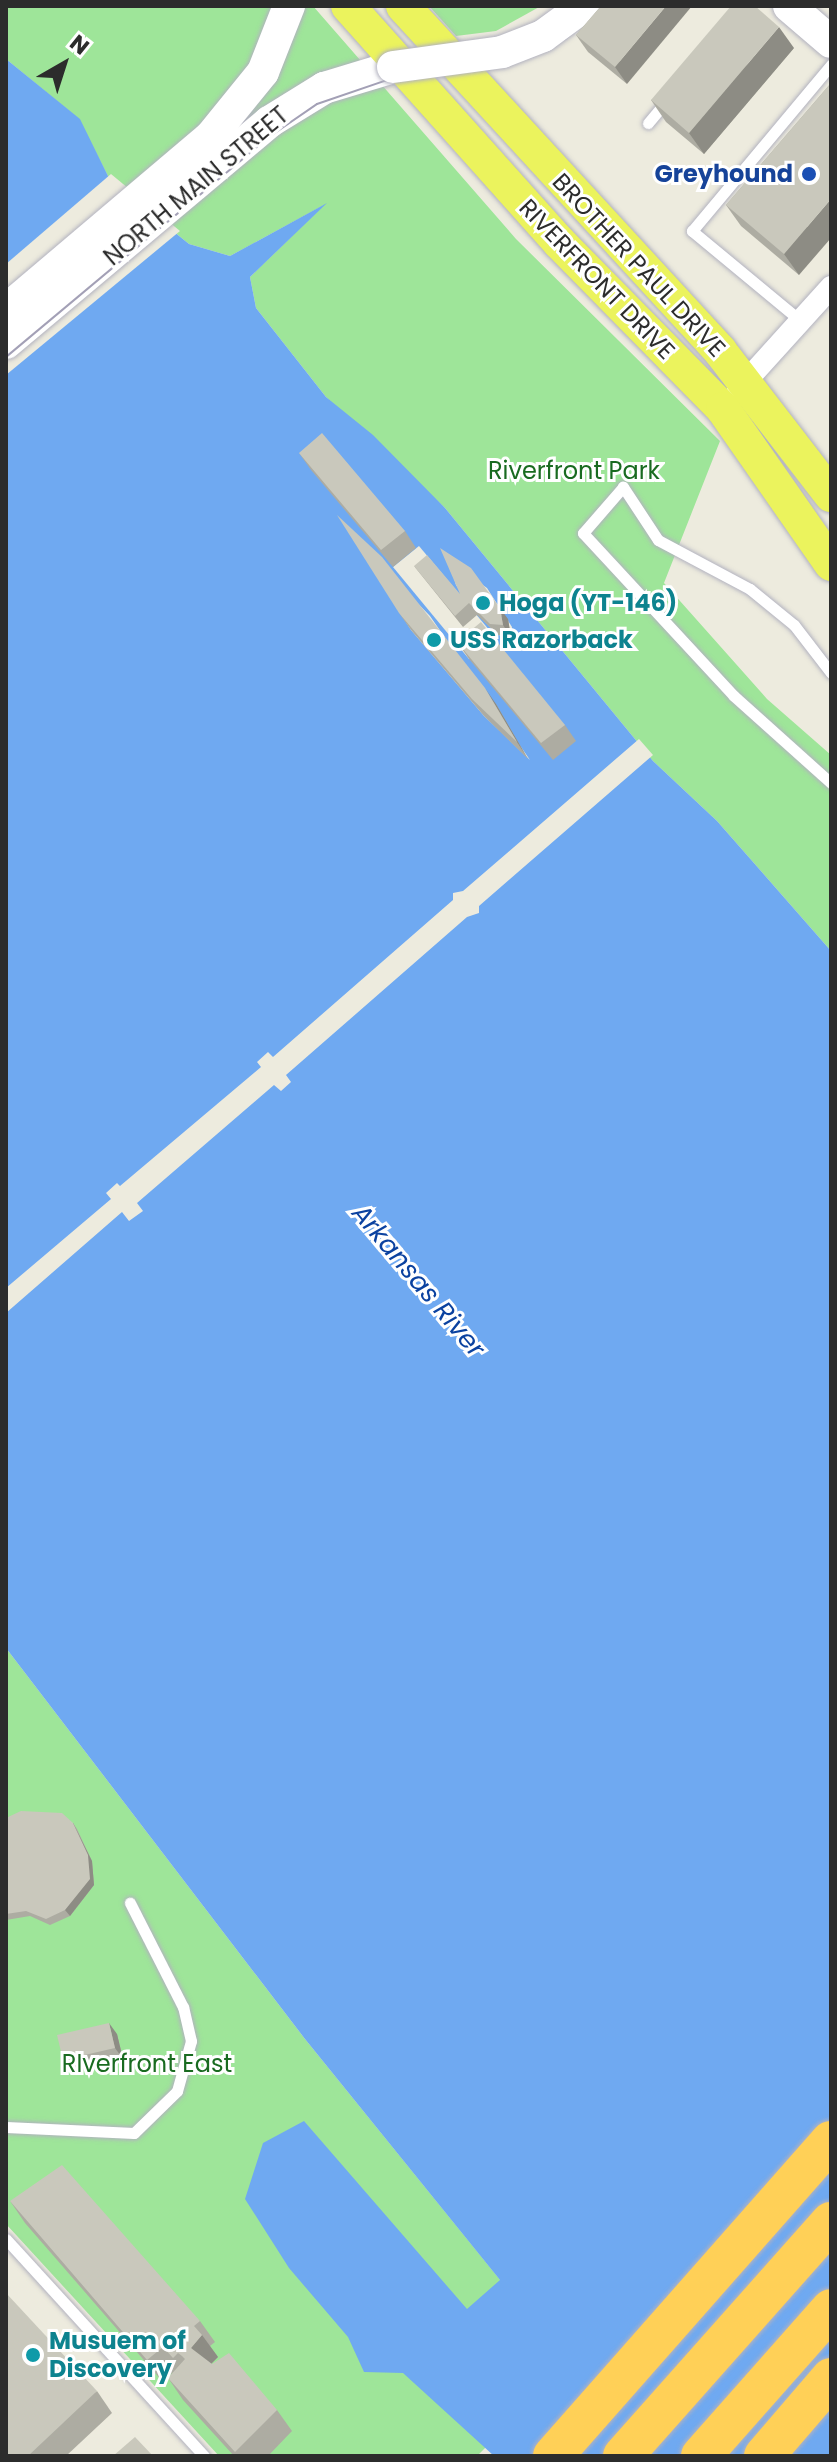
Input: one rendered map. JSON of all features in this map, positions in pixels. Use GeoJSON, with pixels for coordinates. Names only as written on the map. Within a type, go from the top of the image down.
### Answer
{"type":"FeatureCollection","features":[{"type":"Feature","properties":{"kind":"highway"},"geometry":{"type":"LineString","coordinates":[[553,2456],[831,2141]]}},
{"type":"Feature","properties":{"kind":"highway"},"geometry":{"type":"LineString","coordinates":[[623,2456],[831,2222]]}},
{"type":"Feature","properties":{"kind":"highway"},"geometry":{"type":"LineString","coordinates":[[701,2456],[831,2309]]}},
{"type":"Feature","properties":{"kind":"highway"},"geometry":{"type":"LineString","coordinates":[[764,2456],[831,2378]]}},
{"type":"Feature","properties":{"kind":"main road","name":"NORTH MAIN STREET"},"geometry":{"type":"LineString","coordinates":[[6,310],[228,118],[263,72],[289,6]]}},
{"type":"Feature","properties":{"kind":"main road","name":"RIVERFRONT DRIVE"},"geometry":{"type":"LineString","coordinates":[[348,6],[559,242],[723,409],[831,564]]}},
{"type":"Feature","properties":{"kind":"main road","name":"BROTHER PAUL DRIVE"},"geometry":{"type":"LineString","coordinates":[[403,6],[745,383],[831,495]]}},
{"type":"Feature","properties":{"kind":"main road","name":"NORTH MAIN STREET"},"geometry":{"type":"LineString","coordinates":[[6,343],[295,103],[373,70],[502,52],[543,36],[584,6]]}},
{"type":"Feature","properties":{"kind":"main road"},"geometry":{"type":"LineString","coordinates":[[789,6],[831,42]]}},
{"type":"Feature","properties":{"kind":"street"},"geometry":{"type":"LineString","coordinates":[[723,409],[831,287]]}},
{"type":"Feature","properties":{"kind":"lane"},"geometry":{"type":"LineString","coordinates":[[802,322],[692,231],[831,65]]}},
{"type":"Feature","properties":{"kind":"lane"},"geometry":{"type":"LineString","coordinates":[[648,123],[679,88]]}},
{"type":"Feature","properties":{"kind":"lane"},"geometry":{"type":"LineString","coordinates":[[831,673],[794,625],[750,589],[647,530],[623,487],[583,533],[734,696],[831,783]]}},
{"type":"Feature","properties":{"kind":"lane"},"geometry":{"type":"LineString","coordinates":[[6,2127],[134,2133],[177,2091],[191,2041],[183,2007],[130,1903]]}},
{"type":"Feature","properties":{"kind":"lane"},"geometry":{"type":"LineString","coordinates":[[6,2239],[204,2456]]}},
{"type":"Feature","properties":{"kind":"green space","name":"Riverfront Park"},"geometry":{"type":"Polygon","coordinates":[[[6,6],[313,6],[516,239],[720,441],[664,583],[767,699],[831,755],[831,951],[717,821],[653,761],[445,508],[326,397],[256,308],[250,277],[324,205],[230,256],[189,244],[110,180],[79,119],[6,59],[6,6]]]}},
{"type":"Feature","properties":{"kind":"green space"},"geometry":{"type":"Polygon","coordinates":[[[429,6],[541,6],[496,31],[456,36],[429,6]]]}},
{"type":"Feature","properties":{"kind":"green space","name":"RIverfront East"},"geometry":{"type":"Polygon","coordinates":[[[6,1648],[305,2039],[501,2281],[473,2434],[486,2447],[477,2456],[219,2456],[6,2224],[6,1648]]]}},
{"type":"Feature","properties":{"kind":"water","name":"Arkansas River"},"geometry":{"type":"Polygon","coordinates":[[[6,59],[80,119],[110,180],[189,244],[230,256],[327,203],[250,277],[256,308],[326,397],[373,435],[445,508],[653,761],[717,821],[831,951],[831,2456],[494,2456],[403,2373],[364,2372],[348,2337],[289,2268],[245,2199],[263,2143],[304,2121],[467,2309],[500,2280],[305,2039],[6,1648],[6,59]],[[348,531],[411,630],[484,716],[530,760],[430,616],[348,531]],[[449,561],[456,585],[476,613],[498,635],[511,637],[512,627],[487,588],[449,561]]]}},
{"type":"Feature","properties":{"kind":"pier"},"geometry":{"type":"Polygon","coordinates":[[[111,174],[180,231],[6,375],[6,264],[111,174]]]}},
{"type":"Feature","properties":{"kind":"pier"},"geometry":{"type":"Polygon","coordinates":[[[419,546],[495,637],[469,659],[393,567],[419,546]]]}},
{"type":"Feature","properties":{"kind":"pier"},"geometry":{"type":"Polygon","coordinates":[[[639,739],[653,755],[479,906],[479,913],[467,917],[286,1075],[291,1082],[281,1091],[274,1085],[137,1203],[143,1211],[129,1221],[122,1212],[6,1313],[6,1288],[111,1199],[106,1193],[117,1183],[120,1186],[261,1067],[257,1062],[268,1052],[273,1057],[453,900],[453,893],[463,891],[639,739]]]}},
{"type":"Feature","properties":{"kind":"building"},"geometry":{"type":"Polygon","coordinates":[[[601,6],[666,6],[615,67],[576,35],[601,6]]]}},
{"type":"Feature","properties":{"kind":"building"},"geometry":{"type":"Polygon","coordinates":[[[731,6],[755,6],[779,27],[689,133],[651,100],[731,6]]]}},
{"type":"Feature","properties":{"kind":"building"},"geometry":{"type":"Polygon","coordinates":[[[831,83],[831,199],[784,254],[726,205],[831,83]]]}},
{"type":"Feature","properties":{"kind":"building"},"geometry":{"type":"Polygon","coordinates":[[[322,433],[405,531],[381,550],[299,453],[322,433]]]}},
{"type":"Feature","properties":{"kind":"building","name":"USS Razorback"},"geometry":{"type":"Polygon","coordinates":[[[337,515],[382,557],[485,688],[517,742],[472,699],[399,613],[337,515]]]}},
{"type":"Feature","properties":{"kind":"building"},"geometry":{"type":"Polygon","coordinates":[[[440,548],[471,568],[500,608],[503,625],[490,624],[469,603],[455,616],[414,566],[427,555],[460,594],[440,548]]]}},
{"type":"Feature","properties":{"kind":"building"},"geometry":{"type":"Polygon","coordinates":[[[481,622],[565,725],[541,743],[457,642],[481,622]]]}},
{"type":"Feature","properties":{"kind":"building"},"geometry":{"type":"Polygon","coordinates":[[[21,1811],[62,1813],[73,1823],[88,1855],[90,1879],[65,1910],[46,1919],[26,1911],[6,1914],[6,1818],[21,1811]]]}},
{"type":"Feature","properties":{"kind":"building"},"geometry":{"type":"Polygon","coordinates":[[[109,2023],[115,2048],[63,2060],[57,2035],[109,2023]]]}},
{"type":"Feature","properties":{"kind":"building"},"geometry":{"type":"Polygon","coordinates":[[[62,2165],[200,2321],[194,2326],[202,2335],[191,2348],[212,2364],[229,2353],[277,2410],[235,2452],[168,2378],[185,2359],[178,2353],[173,2358],[163,2347],[147,2360],[10,2201],[62,2165]]]}},
{"type":"Feature","properties":{"kind":"building","name":"Musuem of Discovery"},"geometry":{"type":"Polygon","coordinates":[[[6,2293],[97,2391],[28,2456],[6,2456],[6,2293]]]}},
{"type":"Feature","properties":{"kind":"building"},"geometry":{"type":"Polygon","coordinates":[[[135,2437],[153,2456],[113,2456],[135,2437]]]}},
{"type":"Feature","properties":{"kind":"tram line"},"geometry":{"type":"LineString","coordinates":[[6,357],[269,137],[317,104],[396,77],[458,71],[523,57],[565,39],[605,6]]}},
{"type":"Feature","properties":{"kind":"place","name":"Greyhound"},"geometry":{"type":"Point","coordinates":[809,174]}},
{"type":"Feature","properties":{"kind":"place","name":"Hoga (YT-146)"},"geometry":{"type":"Point","coordinates":[483,603]}},
{"type":"Feature","properties":{"kind":"place","name":"USS Razorback"},"geometry":{"type":"Point","coordinates":[434,640]}},
{"type":"Feature","properties":{"kind":"place","name":"Musuem of Discovery"},"geometry":{"type":"Point","coordinates":[33,2355]}}]}
